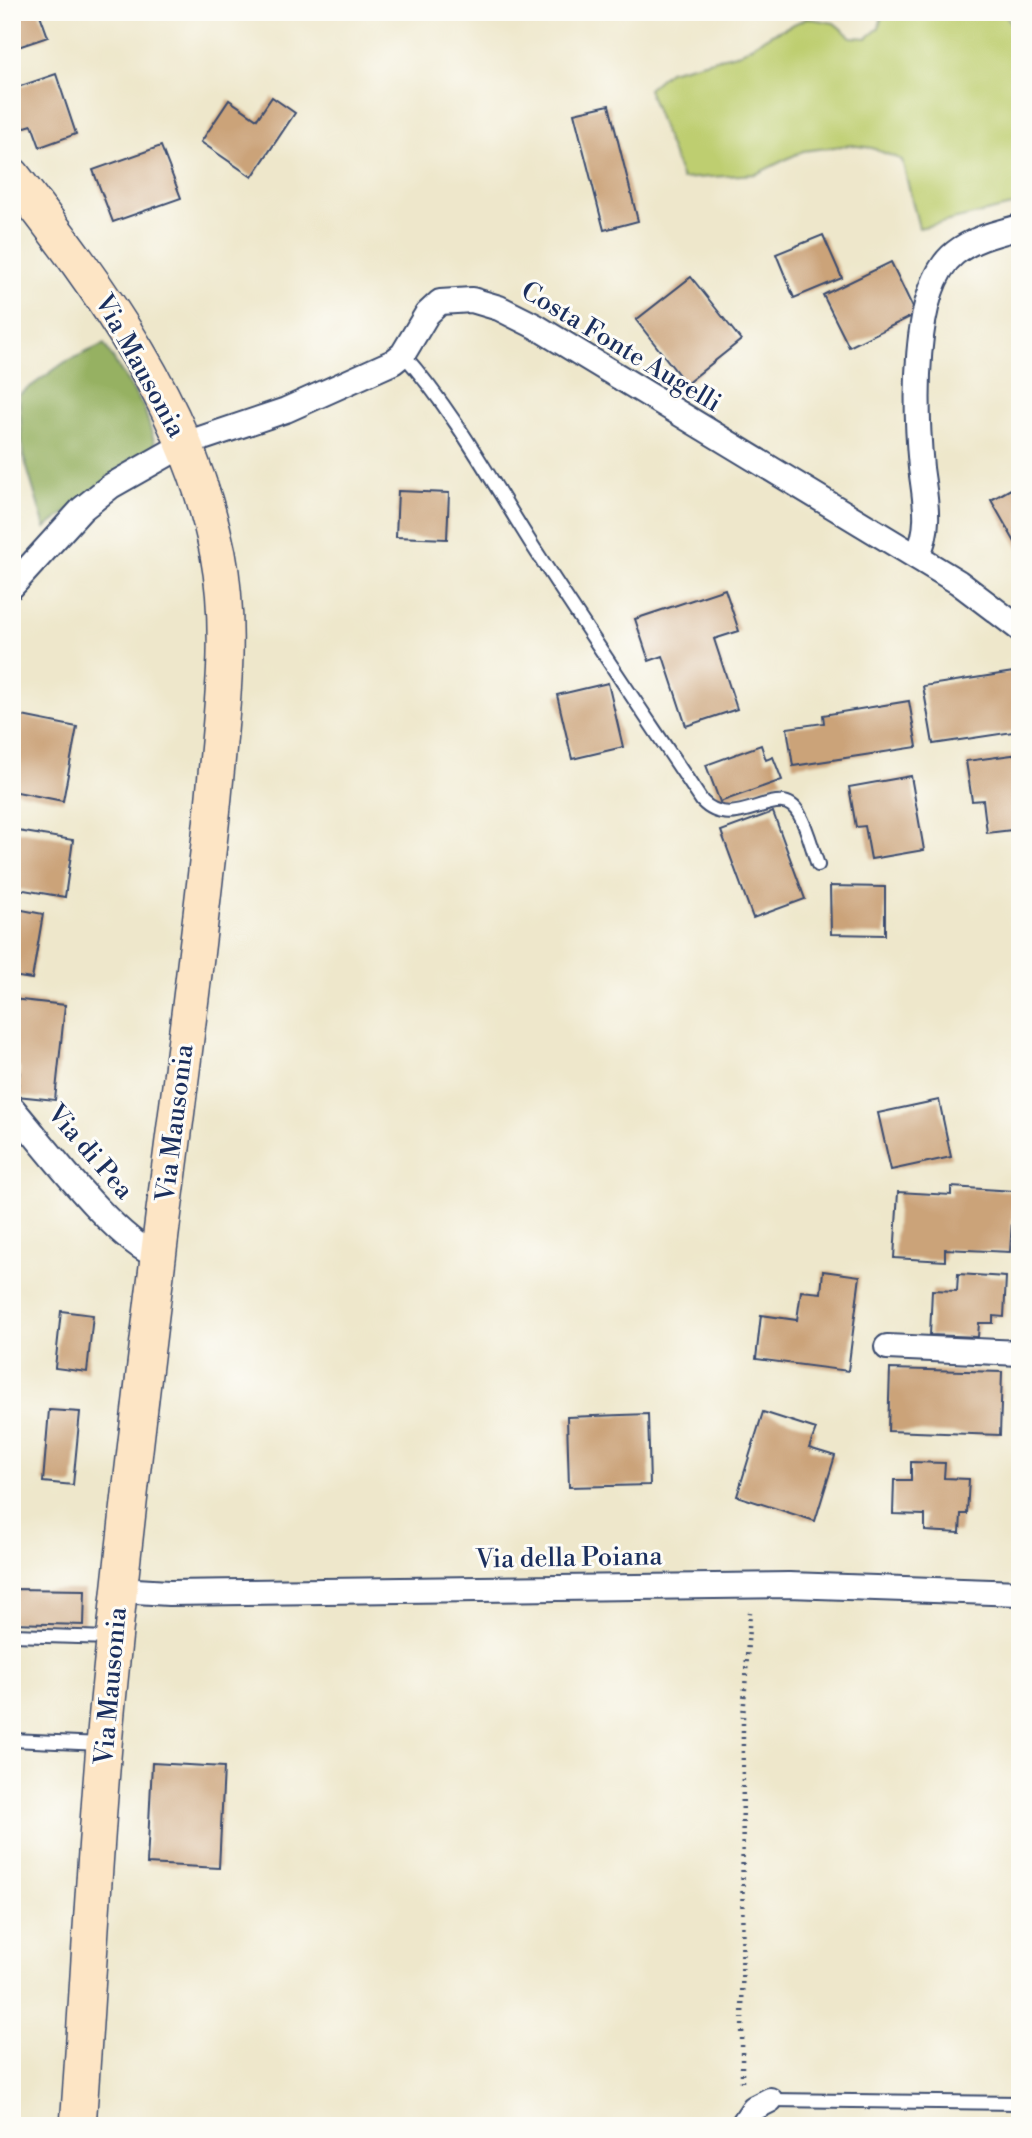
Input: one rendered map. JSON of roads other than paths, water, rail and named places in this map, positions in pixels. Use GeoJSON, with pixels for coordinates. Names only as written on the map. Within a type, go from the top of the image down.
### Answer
{"type":"FeatureCollection","features":[{"type":"Feature","properties":{"kind":"main road","name":"Via Mausonia"},"geometry":{"type":"LineString","coordinates":[[12,174],[87,272],[165,399],[185,444],[205,501],[219,557],[224,603],[224,665],[204,900],[158,1255],[119,1590],[105,1744],[78,2126]]}},
{"type":"Feature","properties":{"kind":"street"},"geometry":{"type":"LineString","coordinates":[[917,556],[927,529],[919,440],[921,332],[929,289],[936,274],[955,253],[985,237],[1020,227]]}},
{"type":"Feature","properties":{"kind":"street","name":"Costa Fonte Augelli"},"geometry":{"type":"LineString","coordinates":[[12,586],[82,509],[111,486],[185,444],[286,410],[393,362],[403,354],[427,314],[440,302],[471,300],[499,308],[535,326],[917,556],[989,603],[1020,629]]}},
{"type":"Feature","properties":{"kind":"street","name":"Via di Pea"},"geometry":{"type":"LineString","coordinates":[[12,1108],[120,1232],[147,1252],[158,1255]]}},
{"type":"Feature","properties":{"kind":"street"},"geometry":{"type":"LineString","coordinates":[[887,1347],[1020,1353]]}},
{"type":"Feature","properties":{"kind":"street","name":"Via della Poiana"},"geometry":{"type":"LineString","coordinates":[[119,1590],[169,1593],[752,1586],[1020,1593]]}},
{"type":"Feature","properties":{"kind":"lane"},"geometry":{"type":"LineString","coordinates":[[403,354],[469,442],[534,548],[702,801],[713,812],[729,815],[776,801],[789,803],[799,814],[818,865]]}},
{"type":"Feature","properties":{"kind":"lane"},"geometry":{"type":"LineString","coordinates":[[12,1635],[115,1639]]}},
{"type":"Feature","properties":{"kind":"lane"},"geometry":{"type":"LineString","coordinates":[[12,1740],[105,1744]]}},
{"type":"Feature","properties":{"kind":"lane"},"geometry":{"type":"LineString","coordinates":[[755,2111],[1020,2103]]}}]}
